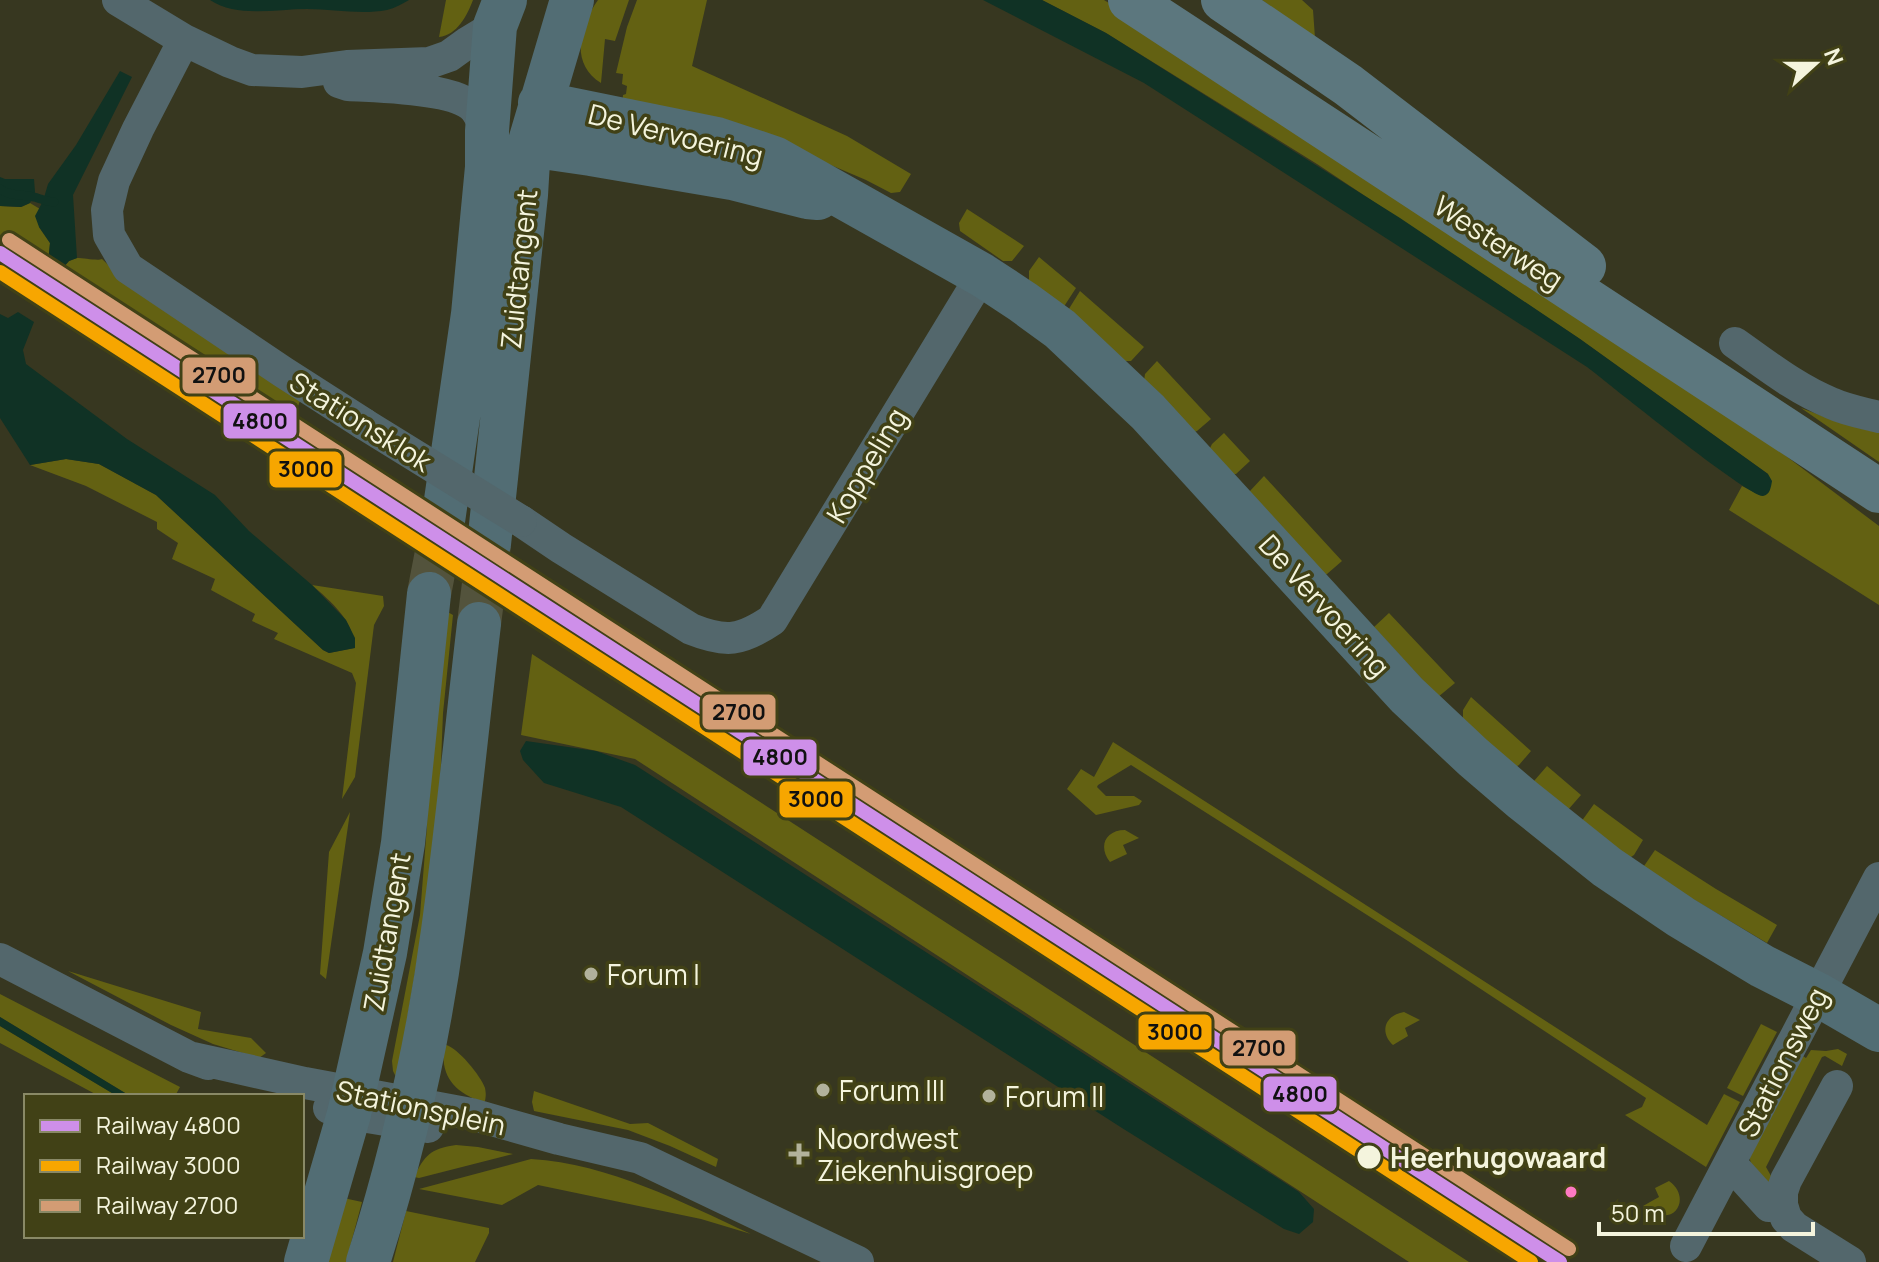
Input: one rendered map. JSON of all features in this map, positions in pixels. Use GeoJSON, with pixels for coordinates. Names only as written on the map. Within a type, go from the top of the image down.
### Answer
{"type":"FeatureCollection","features":[{"type":"Feature","properties":{"kind":"main road","name":"Zuidtangent"},"geometry":{"type":"LineString","coordinates":[[505,532],[529,145],[572,0]]}},
{"type":"Feature","properties":{"kind":"main road","name":"Westerweg"},"geometry":{"type":"LineString","coordinates":[[1130,0],[1874,488]]}},
{"type":"Feature","properties":{"kind":"main road","name":"Westerweg"},"geometry":{"type":"LineString","coordinates":[[1223,0],[1348,85],[1874,488]]}},
{"type":"Feature","properties":{"kind":"main road","name":"Zuidtangent"},"geometry":{"type":"LineString","coordinates":[[443,521],[473,314],[487,167],[487,131],[500,13]]}},
{"type":"Feature","properties":{"kind":"main road","name":"De Vervoering"},"geometry":{"type":"LineString","coordinates":[[540,103],[717,139],[774,158],[982,275],[1023,302],[1060,329],[1148,412],[1407,695],[1473,757],[1607,867],[1681,917],[1762,966],[1879,1030]]}},
{"type":"Feature","properties":{"kind":"main road","name":"De Vervoering"},"geometry":{"type":"LineString","coordinates":[[529,145],[732,178],[807,197],[850,200]]}},
{"type":"Feature","properties":{"kind":"main road","name":"Zuidtangent"},"geometry":{"type":"LineString","coordinates":[[306,1262],[351,1103],[385,953],[403,843],[429,594]]}},
{"type":"Feature","properties":{"kind":"main road","name":"Zuidtangent"},"geometry":{"type":"LineString","coordinates":[[368,1262],[384,1212],[430,1013],[443,932],[479,624]]}},
{"type":"Feature","properties":{"kind":"street"},"geometry":{"type":"LineString","coordinates":[[118,0],[184,40],[230,62],[252,70],[302,72],[347,66],[429,63],[449,56],[500,13]]}},
{"type":"Feature","properties":{"kind":"street","name":"Stationsklok"},"geometry":{"type":"LineString","coordinates":[[184,40],[114,181],[107,210],[109,235],[128,268],[364,424],[505,532],[561,548],[691,629],[711,637],[733,638]]}},
{"type":"Feature","properties":{"kind":"street"},"geometry":{"type":"LineString","coordinates":[[302,72],[348,85],[428,91],[463,99],[477,110],[487,131]]}},
{"type":"Feature","properties":{"kind":"street","name":"Koppeling"},"geometry":{"type":"LineString","coordinates":[[733,638],[754,632],[772,620],[982,275]]}},
{"type":"Feature","properties":{"kind":"street"},"geometry":{"type":"LineString","coordinates":[[1735,343],[1827,402],[1879,417]]}},
{"type":"Feature","properties":{"kind":"street","name":"Stationsweg"},"geometry":{"type":"LineString","coordinates":[[1686,1246],[1879,878]]}},
{"type":"Feature","properties":{"kind":"street","name":"Stationsplein"},"geometry":{"type":"LineString","coordinates":[[0,959],[189,1057],[283,1094]]}},
{"type":"Feature","properties":{"kind":"street","name":"Stationsplein"},"geometry":{"type":"LineString","coordinates":[[189,1057],[305,1083],[351,1103]]}},
{"type":"Feature","properties":{"kind":"street","name":"Stationsweg"},"geometry":{"type":"LineString","coordinates":[[1782,1205],[1786,1180],[1837,1086]]}},
{"type":"Feature","properties":{"kind":"street","name":"Stationsplein"},"geometry":{"type":"LineString","coordinates":[[304,1101],[351,1103],[408,1113],[467,1133],[559,1139],[640,1158],[852,1261]]}},
{"type":"Feature","properties":{"kind":"street"},"geometry":{"type":"LineString","coordinates":[[1730,1163],[1769,1206],[1782,1205],[1786,1218],[1794,1227],[1850,1262]]}},
{"type":"Feature","properties":{"kind":"shaded area"},"geometry":{"type":"Polygon","coordinates":[[[210,0],[409,0],[387,10],[367,12],[307,9],[244,11],[210,0]]]}},
{"type":"Feature","properties":{"kind":"shaded area"},"geometry":{"type":"Polygon","coordinates":[[[446,0],[473,0],[456,29],[439,37],[446,0]]]}},
{"type":"Feature","properties":{"kind":"shaded area"},"geometry":{"type":"Polygon","coordinates":[[[598,0],[629,0],[615,41],[605,39],[601,83],[591,75],[581,55],[586,21],[598,0]]]}},
{"type":"Feature","properties":{"kind":"shaded area"},"geometry":{"type":"Polygon","coordinates":[[[637,0],[707,0],[692,66],[847,136],[911,174],[900,192],[891,193],[826,163],[622,108],[627,86],[622,84],[623,74],[616,73],[637,0]]]}},
{"type":"Feature","properties":{"kind":"shaded area"},"geometry":{"type":"Polygon","coordinates":[[[983,0],[1042,0],[1106,33],[1400,218],[1580,339],[1768,474],[1772,481],[1769,492],[1763,496],[1732,479],[1587,367],[1144,83],[983,0]]]}},
{"type":"Feature","properties":{"kind":"shaded area"},"geometry":{"type":"Polygon","coordinates":[[[1042,0],[1104,0],[1282,107],[1698,390],[1879,526],[1879,605],[1729,510],[1742,486],[1760,495],[1768,474],[1580,339],[1317,164],[1106,33],[1042,0]]]}},
{"type":"Feature","properties":{"kind":"shaded area"},"geometry":{"type":"Polygon","coordinates":[[[1262,0],[1302,0],[1313,10],[1315,38],[1262,0]]]}},
{"type":"Feature","properties":{"kind":"shaded area"},"geometry":{"type":"Polygon","coordinates":[[[120,71],[132,77],[73,195],[77,258],[61,270],[48,262],[50,243],[35,216],[48,184],[76,145],[120,71]]]}},
{"type":"Feature","properties":{"kind":"shaded area"},"geometry":{"type":"Polygon","coordinates":[[[0,177],[34,179],[35,192],[30,203],[21,207],[0,206],[0,177]]]}},
{"type":"Feature","properties":{"kind":"shaded area"},"geometry":{"type":"Polygon","coordinates":[[[30,203],[40,209],[39,227],[50,243],[49,255],[44,252],[34,269],[0,247],[0,206],[21,207],[30,203]]]}},
{"type":"Feature","properties":{"kind":"shaded area"},"geometry":{"type":"Polygon","coordinates":[[[967,209],[1024,246],[1012,261],[1003,261],[960,231],[959,223],[967,209]]]}},
{"type":"Feature","properties":{"kind":"shaded area"},"geometry":{"type":"Polygon","coordinates":[[[1039,257],[1076,288],[1063,308],[1029,280],[1029,271],[1039,257]]]}},
{"type":"Feature","properties":{"kind":"shaded area"},"geometry":{"type":"Polygon","coordinates":[[[77,258],[102,259],[127,283],[301,398],[292,423],[186,354],[173,341],[160,338],[61,270],[77,258]]]}},
{"type":"Feature","properties":{"kind":"shaded area"},"geometry":{"type":"Polygon","coordinates":[[[1080,291],[1144,347],[1131,361],[1122,361],[1067,312],[1080,291]]]}},
{"type":"Feature","properties":{"kind":"shaded area"},"geometry":{"type":"Polygon","coordinates":[[[18,312],[34,322],[23,350],[26,364],[127,439],[215,495],[249,531],[312,585],[346,620],[355,638],[355,648],[329,653],[323,650],[156,495],[99,464],[66,459],[30,465],[0,418],[0,314],[8,318],[18,312]]]}},
{"type":"Feature","properties":{"kind":"shaded area"},"geometry":{"type":"Polygon","coordinates":[[[1157,361],[1211,419],[1197,431],[1194,432],[1144,381],[1145,374],[1157,361]]]}},
{"type":"Feature","properties":{"kind":"shaded area"},"geometry":{"type":"Polygon","coordinates":[[[1801,408],[1879,432],[1879,462],[1801,408]]]}},
{"type":"Feature","properties":{"kind":"shaded area"},"geometry":{"type":"Polygon","coordinates":[[[1224,433],[1250,461],[1236,474],[1232,474],[1209,450],[1224,433]]]}},
{"type":"Feature","properties":{"kind":"shaded area"},"geometry":{"type":"Polygon","coordinates":[[[66,459],[99,464],[156,495],[329,653],[354,648],[351,629],[327,598],[312,585],[383,596],[384,606],[374,625],[355,777],[342,799],[356,683],[352,673],[274,639],[278,633],[252,621],[255,614],[211,590],[215,579],[172,559],[178,543],[157,529],[157,522],[86,486],[30,465],[66,459]]]}},
{"type":"Feature","properties":{"kind":"shaded area"},"geometry":{"type":"Polygon","coordinates":[[[1264,476],[1342,561],[1327,574],[1322,575],[1249,492],[1264,476]]]}},
{"type":"Feature","properties":{"kind":"shaded area"},"geometry":{"type":"Polygon","coordinates":[[[444,610],[453,615],[443,713],[438,838],[397,1079],[392,1061],[420,915],[428,767],[444,610]]]}},
{"type":"Feature","properties":{"kind":"shaded area"},"geometry":{"type":"Polygon","coordinates":[[[1389,613],[1455,683],[1438,697],[1374,627],[1389,613]]]}},
{"type":"Feature","properties":{"kind":"shaded area"},"geometry":{"type":"Polygon","coordinates":[[[532,654],[1469,1262],[1409,1262],[635,759],[521,735],[532,654]]]}},
{"type":"Feature","properties":{"kind":"shaded area"},"geometry":{"type":"Polygon","coordinates":[[[1471,697],[1531,751],[1519,765],[1514,768],[1463,720],[1463,710],[1471,697]]]}},
{"type":"Feature","properties":{"kind":"shaded area"},"geometry":{"type":"Polygon","coordinates":[[[526,741],[596,751],[635,765],[1299,1192],[1314,1209],[1313,1222],[1299,1234],[1284,1229],[621,807],[544,783],[523,760],[520,751],[526,741]]]}},
{"type":"Feature","properties":{"kind":"shaded area"},"geometry":{"type":"Polygon","coordinates":[[[1113,742],[1707,1125],[1724,1094],[1740,1102],[1706,1167],[1625,1115],[1642,1107],[1646,1098],[1408,941],[1131,765],[1097,787],[1106,796],[1134,796],[1142,801],[1139,805],[1096,815],[1067,789],[1081,769],[1094,777],[1113,742]]]}},
{"type":"Feature","properties":{"kind":"shaded area"},"geometry":{"type":"Polygon","coordinates":[[[1547,766],[1581,795],[1567,811],[1534,781],[1547,766]]]}},
{"type":"Feature","properties":{"kind":"shaded area"},"geometry":{"type":"Polygon","coordinates":[[[1594,804],[1643,840],[1634,855],[1628,859],[1581,822],[1594,804]]]}},
{"type":"Feature","properties":{"kind":"shaded area"},"geometry":{"type":"Polygon","coordinates":[[[350,812],[326,979],[320,974],[329,852],[350,812]]]}},
{"type":"Feature","properties":{"kind":"shaded area"},"geometry":{"type":"Polygon","coordinates":[[[1125,830],[1139,838],[1123,845],[1127,854],[1110,862],[1104,851],[1106,840],[1113,833],[1125,830]]]}},
{"type":"Feature","properties":{"kind":"shaded area"},"geometry":{"type":"Polygon","coordinates":[[[1655,850],[1777,925],[1767,943],[1644,870],[1655,850]]]}},
{"type":"Feature","properties":{"kind":"shaded area"},"geometry":{"type":"Polygon","coordinates":[[[68,971],[201,1012],[198,1029],[251,1038],[266,1053],[259,1058],[213,1044],[68,971]]]}},
{"type":"Feature","properties":{"kind":"shaded area"},"geometry":{"type":"Polygon","coordinates":[[[0,994],[180,1087],[176,1094],[127,1094],[0,1017],[0,994]]]}},
{"type":"Feature","properties":{"kind":"shaded area"},"geometry":{"type":"Polygon","coordinates":[[[1404,1012],[1420,1020],[1405,1028],[1408,1036],[1393,1045],[1386,1035],[1386,1025],[1392,1017],[1404,1012]]]}},
{"type":"Feature","properties":{"kind":"shaded area"},"geometry":{"type":"Polygon","coordinates":[[[0,1017],[127,1094],[114,1094],[0,1026],[0,1017]]]}},
{"type":"Feature","properties":{"kind":"shaded area"},"geometry":{"type":"Polygon","coordinates":[[[1761,1024],[1777,1032],[1743,1096],[1727,1088],[1761,1024]]]}},
{"type":"Feature","properties":{"kind":"shaded area"},"geometry":{"type":"Polygon","coordinates":[[[0,1026],[114,1094],[95,1094],[0,1043],[0,1026]]]}},
{"type":"Feature","properties":{"kind":"shaded area"},"geometry":{"type":"Polygon","coordinates":[[[446,1045],[463,1057],[479,1077],[485,1088],[485,1101],[464,1093],[451,1082],[444,1066],[446,1045]]]}},
{"type":"Feature","properties":{"kind":"shaded area"},"geometry":{"type":"Polygon","coordinates":[[[1838,1049],[1847,1054],[1842,1066],[1822,1057],[1766,1167],[1775,1183],[1770,1190],[1751,1165],[1749,1153],[1801,1055],[1806,1058],[1811,1050],[1838,1049]]]}},
{"type":"Feature","properties":{"kind":"shaded area"},"geometry":{"type":"Polygon","coordinates":[[[534,1091],[630,1124],[648,1123],[718,1159],[716,1167],[628,1130],[534,1111],[534,1091]]]}},
{"type":"Feature","properties":{"kind":"shaded area"},"geometry":{"type":"Polygon","coordinates":[[[456,1145],[513,1154],[414,1177],[429,1154],[456,1145]]]}},
{"type":"Feature","properties":{"kind":"shaded area"},"geometry":{"type":"Polygon","coordinates":[[[531,1159],[560,1162],[617,1176],[751,1234],[701,1219],[538,1185],[502,1205],[419,1189],[531,1159]]]}},
{"type":"Feature","properties":{"kind":"shaded area"},"geometry":{"type":"Polygon","coordinates":[[[1669,1181],[1675,1186],[1680,1199],[1673,1213],[1660,1215],[1643,1206],[1659,1197],[1655,1188],[1669,1181]]]}},
{"type":"Feature","properties":{"kind":"shaded area"},"geometry":{"type":"Polygon","coordinates":[[[339,1197],[362,1202],[346,1262],[326,1262],[339,1197]]]}},
{"type":"Feature","properties":{"kind":"shaded area"},"geometry":{"type":"Polygon","coordinates":[[[406,1211],[489,1228],[489,1233],[475,1262],[393,1262],[406,1211]]]}},
{"type":"Feature","properties":{"kind":"waterway"},"geometry":{"type":"LineString","coordinates":[[0,189],[54,202]]}},
{"type":"Feature","properties":{"kind":"tunnel"},"geometry":{"type":"LineString","coordinates":[[429,594],[443,521]]}},
{"type":"Feature","properties":{"kind":"tunnel"},"geometry":{"type":"LineString","coordinates":[[479,624],[489,544]]}},
{"type":"Feature","properties":{"kind":"rail line","name":"2700"},"geometry":{"type":"LineString","coordinates":[[9,240],[1569,1249]]}},
{"type":"Feature","properties":{"kind":"rail line","name":"4800"},"geometry":{"type":"LineString","coordinates":[[0,253],[1560,1262]]}},
{"type":"Feature","properties":{"kind":"rail line","name":"3000"},"geometry":{"type":"LineString","coordinates":[[0,272],[1531,1262]]}},
{"type":"Feature","properties":{"kind":"place","name":"Forum I"},"geometry":{"type":"Point","coordinates":[591,974]}},
{"type":"Feature","properties":{"kind":"place","name":"Forum III"},"geometry":{"type":"Point","coordinates":[823,1090]}},
{"type":"Feature","properties":{"kind":"place","name":"Forum II"},"geometry":{"type":"Point","coordinates":[989,1096]}},
{"type":"Feature","properties":{"kind":"place","name":"Noordwest Ziekenhuisgroep"},"geometry":{"type":"Point","coordinates":[799,1154]}},
{"type":"Feature","properties":{"kind":"place","name":"Heerhugowaard"},"geometry":{"type":"Point","coordinates":[1369,1157]}}]}
